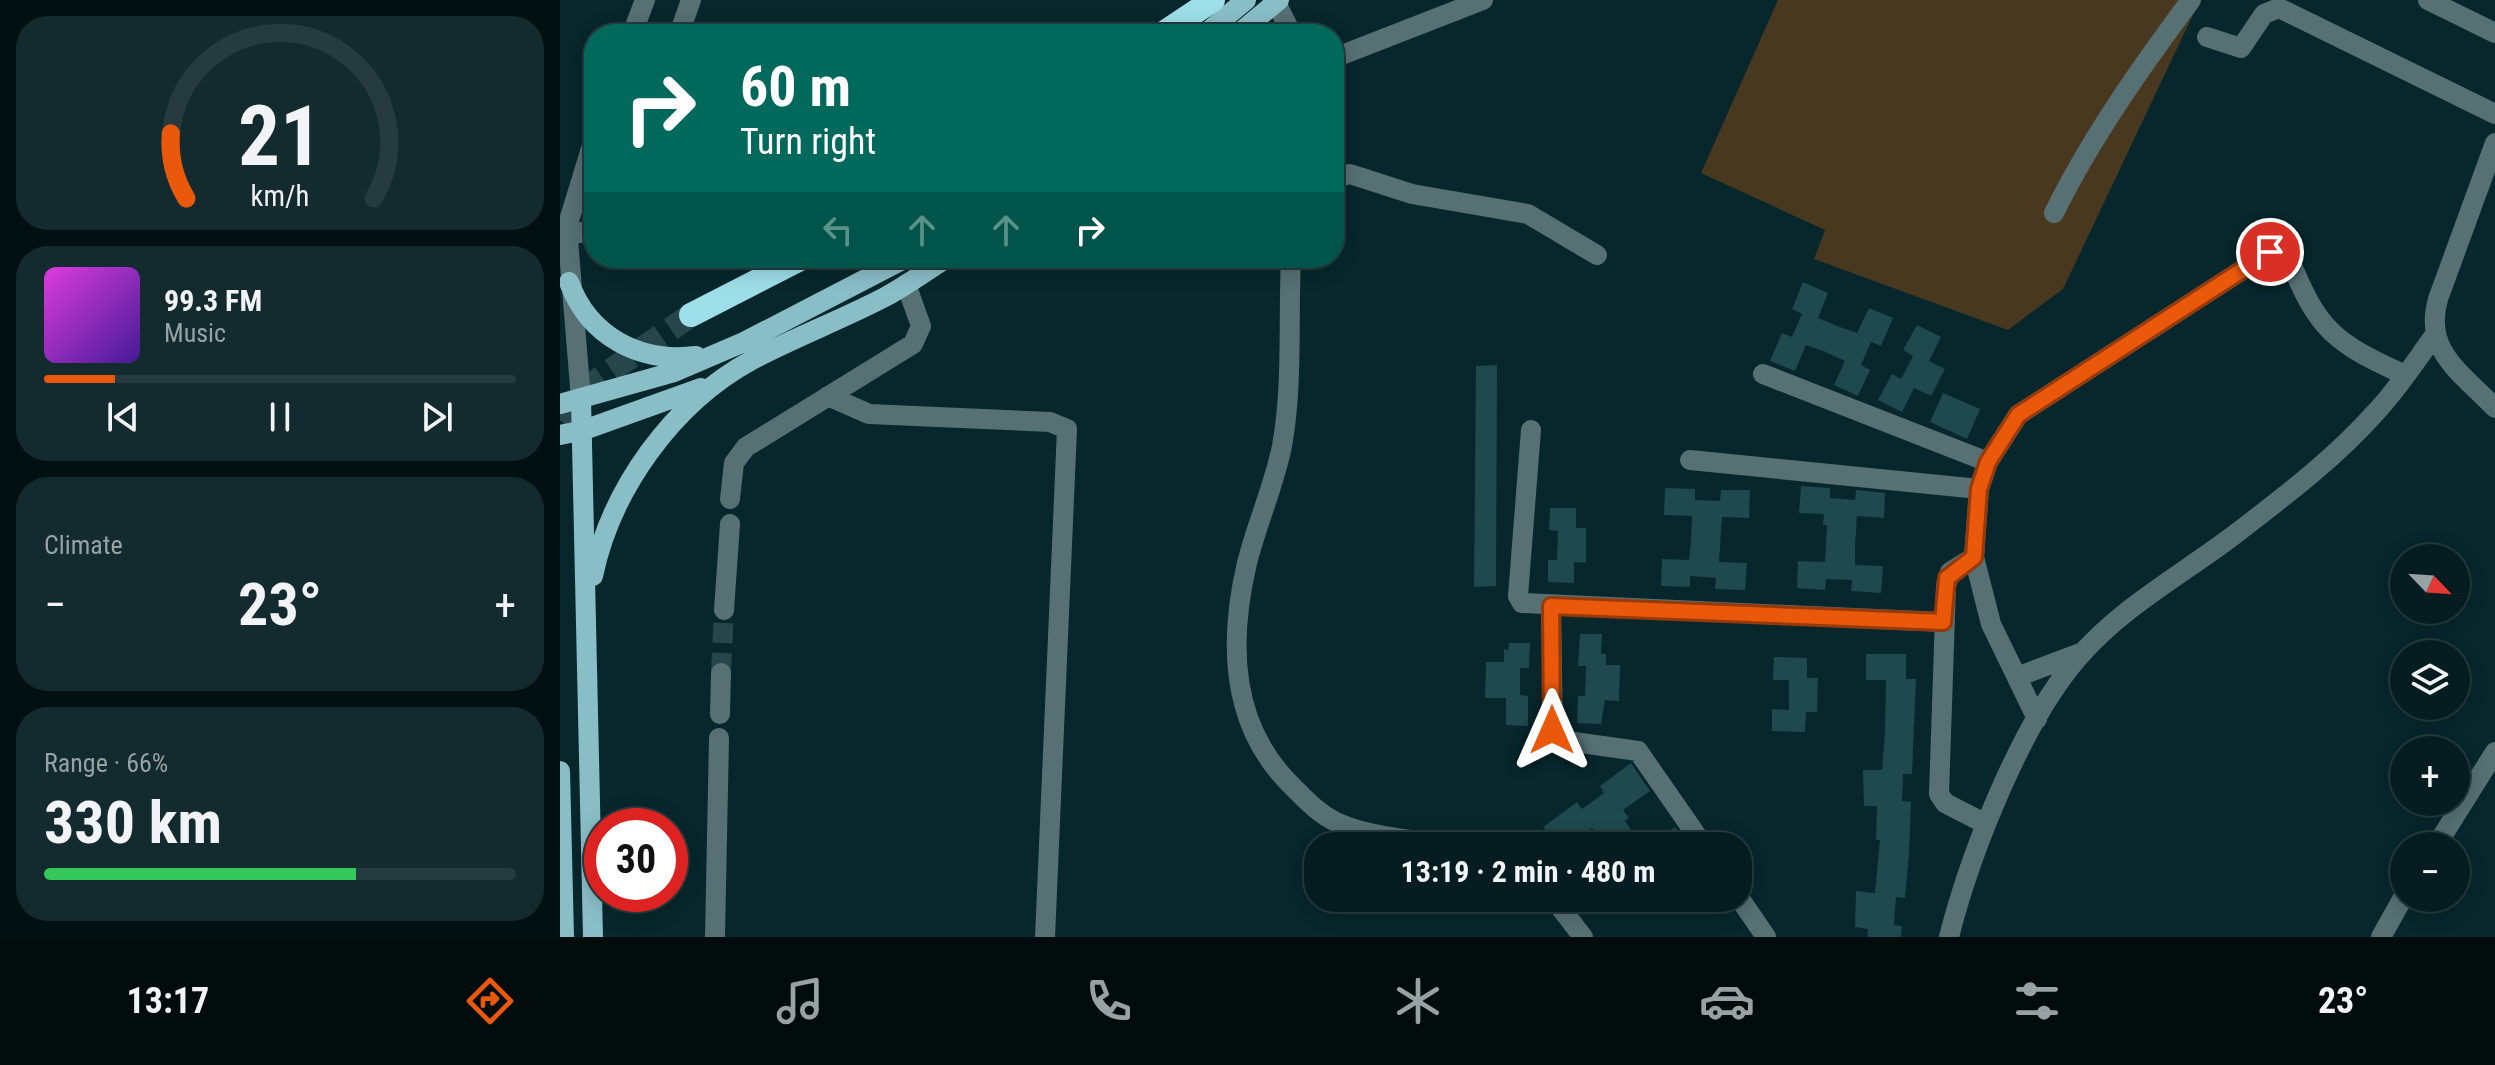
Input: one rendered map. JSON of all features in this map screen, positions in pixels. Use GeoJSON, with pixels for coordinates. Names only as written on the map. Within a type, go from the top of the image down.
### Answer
{"type":"FeatureCollection","features":[{"type":"Feature","properties":{"kind":"highway"},"geometry":{"type":"LineString","coordinates":[[1177,24],[1213,0]]}},
{"type":"Feature","properties":{"kind":"highway"},"geometry":{"type":"LineString","coordinates":[[691,315],[783,268]]}},
{"type":"Feature","properties":{"kind":"main road"},"geometry":{"type":"LineString","coordinates":[[1217,24],[1246,0]]}},
{"type":"Feature","properties":{"kind":"main road"},"geometry":{"type":"LineString","coordinates":[[1250,24],[1278,1]]}},
{"type":"Feature","properties":{"kind":"main road"},"geometry":{"type":"LineString","coordinates":[[560,404],[647,383],[716,354],[890,268]]}},
{"type":"Feature","properties":{"kind":"main road"},"geometry":{"type":"LineString","coordinates":[[585,610],[598,551],[631,481],[686,409],[751,361],[906,284],[931,268]]}},
{"type":"Feature","properties":{"kind":"main road"},"geometry":{"type":"LineString","coordinates":[[569,282],[581,310],[593,323],[634,351],[676,359],[716,354]]}},
{"type":"Feature","properties":{"kind":"main road"},"geometry":{"type":"LineString","coordinates":[[560,435],[584,430],[723,379]]}},
{"type":"Feature","properties":{"kind":"main road"},"geometry":{"type":"LineString","coordinates":[[581,399],[593,937]]}},
{"type":"Feature","properties":{"kind":"main road"},"geometry":{"type":"LineString","coordinates":[[560,771],[564,937]]}},
{"type":"Feature","properties":{"kind":"street"},"geometry":{"type":"LineString","coordinates":[[636,24],[645,0]]}},
{"type":"Feature","properties":{"kind":"street"},"geometry":{"type":"LineString","coordinates":[[683,24],[691,0]]}},
{"type":"Feature","properties":{"kind":"street"},"geometry":{"type":"LineString","coordinates":[[1344,54],[1483,0]]}},
{"type":"Feature","properties":{"kind":"street"},"geometry":{"type":"LineString","coordinates":[[2054,213],[2075,172],[2123,96],[2191,0]]}},
{"type":"Feature","properties":{"kind":"street"},"geometry":{"type":"LineString","coordinates":[[2428,0],[2495,33]]}},
{"type":"Feature","properties":{"kind":"street"},"geometry":{"type":"LineString","coordinates":[[1278,1],[1288,24]]}},
{"type":"Feature","properties":{"kind":"street"},"geometry":{"type":"LineString","coordinates":[[2207,37],[2241,48],[2264,14],[2279,8],[2495,114]]}},
{"type":"Feature","properties":{"kind":"street"},"geometry":{"type":"LineString","coordinates":[[2495,143],[2438,299],[2432,325],[2434,336],[2449,360],[2495,408]]}},
{"type":"Feature","properties":{"kind":"street"},"geometry":{"type":"LineString","coordinates":[[581,399],[567,236],[572,201],[584,166]]}},
{"type":"Feature","properties":{"kind":"street"},"geometry":{"type":"LineString","coordinates":[[560,203],[582,172]]}},
{"type":"Feature","properties":{"kind":"street"},"geometry":{"type":"LineString","coordinates":[[1344,176],[1350,174],[1412,194],[1528,214],[1597,255]]}},
{"type":"Feature","properties":{"kind":"street"},"geometry":{"type":"LineString","coordinates":[[567,236],[584,232]]}},
{"type":"Feature","properties":{"kind":"street"},"geometry":{"type":"LineString","coordinates":[[2037,719],[1991,624],[1974,557],[1979,489],[1988,462],[2018,415],[2270,252],[2289,258],[2313,312],[2331,334],[2370,359],[2405,375]]}},
{"type":"Feature","properties":{"kind":"street"},"geometry":{"type":"LineString","coordinates":[[1291,268],[1285,420],[1277,467],[1247,564],[1236,621],[1234,654],[1239,692],[1257,740],[1276,771],[1317,811],[1357,828],[1379,832]]}},
{"type":"Feature","properties":{"kind":"street"},"geometry":{"type":"LineString","coordinates":[[730,499],[734,463],[740,453],[765,434],[902,353],[916,340],[921,326],[906,284]]}},
{"type":"Feature","properties":{"kind":"street"},"geometry":{"type":"LineString","coordinates":[[1949,937],[1986,824],[2037,719],[2084,651],[2135,606],[2236,533],[2331,458],[2377,412],[2434,336]]}},
{"type":"Feature","properties":{"kind":"street"},"geometry":{"type":"LineString","coordinates":[[1763,374],[1988,462]]}},
{"type":"Feature","properties":{"kind":"street"},"geometry":{"type":"LineString","coordinates":[[828,396],[869,414],[1050,422],[1067,429],[1045,937]]}},
{"type":"Feature","properties":{"kind":"street"},"geometry":{"type":"LineString","coordinates":[[1531,430],[1518,599],[1525,604],[1943,622]]}},
{"type":"Feature","properties":{"kind":"street"},"geometry":{"type":"LineString","coordinates":[[1690,460],[1979,489]]}},
{"type":"Feature","properties":{"kind":"street"},"geometry":{"type":"LineString","coordinates":[[724,610],[730,524]]}},
{"type":"Feature","properties":{"kind":"street"},"geometry":{"type":"LineString","coordinates":[[1974,557],[1947,578],[1939,794],[1945,803],[1986,824]]}},
{"type":"Feature","properties":{"kind":"street"},"geometry":{"type":"LineString","coordinates":[[1551,606],[1553,734],[1567,741],[1638,751],[1694,832]]}},
{"type":"Feature","properties":{"kind":"street"},"geometry":{"type":"LineString","coordinates":[[2017,677],[2084,651]]}},
{"type":"Feature","properties":{"kind":"street"},"geometry":{"type":"LineString","coordinates":[[720,714],[721,673]]}},
{"type":"Feature","properties":{"kind":"street"},"geometry":{"type":"LineString","coordinates":[[715,937],[719,738]]}},
{"type":"Feature","properties":{"kind":"street"},"geometry":{"type":"LineString","coordinates":[[2445,832],[2495,752]]}},
{"type":"Feature","properties":{"kind":"street"},"geometry":{"type":"LineString","coordinates":[[1564,912],[1583,937]]}},
{"type":"Feature","properties":{"kind":"street"},"geometry":{"type":"LineString","coordinates":[[1749,912],[1766,937]]}},
{"type":"Feature","properties":{"kind":"street"},"geometry":{"type":"LineString","coordinates":[[2381,937],[2395,912]]}},
{"type":"Feature","properties":{"kind":"shaded area"},"geometry":{"type":"Polygon","coordinates":[[[1778,0],[2200,0],[2063,289],[2008,330],[1814,259],[1825,230],[1701,173],[1778,0]]]}},
{"type":"Feature","properties":{"kind":"building"},"geometry":{"type":"Polygon","coordinates":[[[1803,282],[1828,293],[1818,318],[1840,327],[1857,333],[1869,308],[1893,318],[1881,346],[1871,342],[1861,365],[1870,370],[1858,396],[1834,385],[1845,361],[1823,351],[1806,345],[1795,371],[1770,361],[1782,333],[1792,337],[1802,314],[1792,309],[1803,282]]]}},
{"type":"Feature","properties":{"kind":"building"},"geometry":{"type":"Polygon","coordinates":[[[1917,325],[1941,337],[1929,361],[1945,369],[1931,396],[1914,388],[1902,412],[1878,400],[1892,374],[1901,379],[1913,356],[1903,350],[1917,325]]]}},
{"type":"Feature","properties":{"kind":"building"},"geometry":{"type":"Polygon","coordinates":[[[1497,365],[1496,586],[1474,587],[1476,366],[1497,365]]]}},
{"type":"Feature","properties":{"kind":"building"},"geometry":{"type":"Polygon","coordinates":[[[1943,393],[1980,409],[1967,439],[1930,422],[1943,393]]]}},
{"type":"Feature","properties":{"kind":"building"},"geometry":{"type":"Polygon","coordinates":[[[1801,486],[1830,488],[1830,498],[1855,500],[1856,490],[1885,493],[1884,518],[1857,516],[1855,546],[1855,565],[1883,566],[1881,593],[1851,591],[1852,580],[1826,579],[1825,590],[1797,588],[1798,561],[1825,562],[1827,525],[1823,525],[1824,514],[1799,513],[1801,486]]]}},
{"type":"Feature","properties":{"kind":"building"},"geometry":{"type":"Polygon","coordinates":[[[1665,488],[1695,489],[1695,500],[1720,501],[1721,490],[1750,490],[1749,518],[1722,517],[1719,562],[1747,563],[1745,590],[1715,589],[1716,578],[1690,576],[1690,587],[1661,586],[1662,559],[1689,560],[1691,542],[1692,516],[1664,515],[1665,488]]]}},
{"type":"Feature","properties":{"kind":"building"},"geometry":{"type":"Polygon","coordinates":[[[1550,508],[1576,508],[1576,528],[1586,528],[1586,563],[1574,562],[1574,583],[1548,582],[1548,560],[1557,560],[1558,531],[1549,530],[1550,508]]]}},
{"type":"Feature","properties":{"kind":"building"},"geometry":{"type":"Polygon","coordinates":[[[1580,634],[1602,634],[1601,654],[1606,654],[1606,665],[1620,665],[1619,701],[1605,700],[1601,724],[1577,723],[1578,696],[1585,696],[1586,666],[1578,666],[1580,634]]]}},
{"type":"Feature","properties":{"kind":"building"},"geometry":{"type":"Polygon","coordinates":[[[1509,643],[1530,643],[1529,668],[1520,668],[1520,695],[1528,696],[1528,726],[1506,725],[1506,698],[1485,698],[1486,662],[1504,662],[1504,649],[1508,650],[1509,643]]]}},
{"type":"Feature","properties":{"kind":"building"},"geometry":{"type":"Polygon","coordinates":[[[1866,654],[1906,654],[1906,679],[1916,679],[1912,774],[1903,774],[1902,801],[1911,802],[1909,854],[1905,898],[1896,897],[1894,925],[1902,926],[1901,937],[1867,937],[1868,929],[1855,927],[1856,891],[1875,893],[1880,840],[1876,840],[1877,806],[1864,806],[1863,770],[1882,770],[1885,732],[1886,680],[1866,680],[1866,654]]]}},
{"type":"Feature","properties":{"kind":"building"},"geometry":{"type":"Polygon","coordinates":[[[1774,657],[1807,658],[1807,678],[1818,678],[1817,712],[1806,712],[1805,732],[1772,731],[1772,709],[1789,710],[1789,680],[1773,680],[1774,657]]]}},
{"type":"Feature","properties":{"kind":"building"},"geometry":{"type":"Polygon","coordinates":[[[1631,763],[1650,791],[1623,810],[1629,818],[1625,821],[1632,832],[1595,832],[1592,828],[1587,832],[1547,832],[1543,827],[1577,802],[1582,809],[1604,793],[1600,786],[1631,763]]]}},
{"type":"Feature","properties":{"kind":"tunnel"},"geometry":{"type":"LineString","coordinates":[[560,420],[600,378],[691,315]]}},
{"type":"Feature","properties":{"kind":"tunnel"},"geometry":{"type":"LineString","coordinates":[[721,673],[724,610]]}},
{"type":"Feature","properties":{"kind":"route"},"geometry":{"type":"LineString","coordinates":[[1552,730],[1551,606],[1943,622],[1947,578],[1956,567],[1974,557],[1979,489],[1988,462],[2018,415],[2270,252]]}}]}
